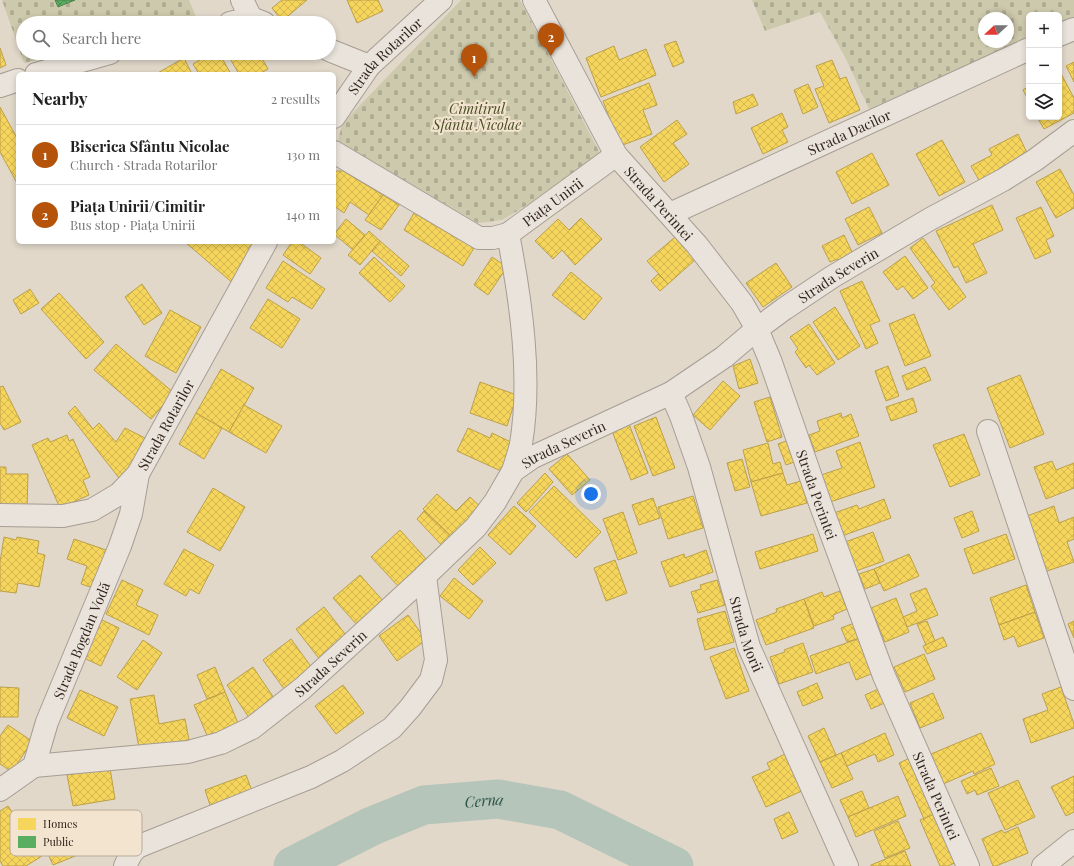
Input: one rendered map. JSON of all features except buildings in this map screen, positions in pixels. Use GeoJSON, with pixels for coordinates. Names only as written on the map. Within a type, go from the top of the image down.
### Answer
{"type":"FeatureCollection","features":[{"type":"Feature","properties":{"kind":"street","name":"Strada Rotarilor"},"geometry":{"type":"LineString","coordinates":[[336,114],[369,66],[441,0]]}},
{"type":"Feature","properties":{"kind":"street"},"geometry":{"type":"LineString","coordinates":[[534,0],[616,155]]}},
{"type":"Feature","properties":{"kind":"street"},"geometry":{"type":"LineString","coordinates":[[1062,34],[1074,29]]}},
{"type":"Feature","properties":{"kind":"street","name":"Strada Dacilor"},"geometry":{"type":"LineString","coordinates":[[670,214],[1026,50]]}},
{"type":"Feature","properties":{"kind":"street"},"geometry":{"type":"LineString","coordinates":[[336,53],[369,66]]}},
{"type":"Feature","properties":{"kind":"street"},"geometry":{"type":"LineString","coordinates":[[43,72],[85,60]]}},
{"type":"Feature","properties":{"kind":"street"},"geometry":{"type":"LineString","coordinates":[[0,86],[16,81]]}},
{"type":"Feature","properties":{"kind":"street","name":"Strada Severin"},"geometry":{"type":"LineString","coordinates":[[34,766],[188,752],[221,743],[252,728],[303,688],[476,527],[495,502],[513,471],[533,457],[670,393],[724,357],[757,329],[832,277],[930,219],[1003,180],[1035,160],[1074,132]]}},
{"type":"Feature","properties":{"kind":"street","name":"Piața Unirii"},"geometry":{"type":"LineString","coordinates":[[336,153],[479,238],[493,238],[508,234],[616,155]]}},
{"type":"Feature","properties":{"kind":"street","name":"Strada Perintei"},"geometry":{"type":"LineString","coordinates":[[616,155],[697,245],[742,303],[757,329],[770,360],[884,676],[968,866]]}},
{"type":"Feature","properties":{"kind":"street"},"geometry":{"type":"LineString","coordinates":[[508,234],[524,340],[525,390],[520,445],[513,471]]}},
{"type":"Feature","properties":{"kind":"street","name":"Strada Rotarilor"},"geometry":{"type":"LineString","coordinates":[[0,515],[63,516],[92,510],[119,494],[138,474],[265,244]]}},
{"type":"Feature","properties":{"kind":"street","name":"Strada Morii"},"geometry":{"type":"LineString","coordinates":[[670,393],[681,416],[699,467],[749,647],[847,866]]}},
{"type":"Feature","properties":{"kind":"street"},"geometry":{"type":"LineString","coordinates":[[988,431],[1074,689]]}},
{"type":"Feature","properties":{"kind":"street","name":"Strada Bogdan Vodă"},"geometry":{"type":"LineString","coordinates":[[34,766],[47,722],[120,546],[131,514],[138,474]]}},
{"type":"Feature","properties":{"kind":"street"},"geometry":{"type":"LineString","coordinates":[[142,845],[311,777],[342,762],[392,728],[410,708],[431,680],[436,660],[425,576]]}},
{"type":"Feature","properties":{"kind":"street"},"geometry":{"type":"LineString","coordinates":[[0,790],[34,766]]}},
{"type":"Feature","properties":{"kind":"street"},"geometry":{"type":"LineString","coordinates":[[1043,866],[1074,841]]}},
{"type":"Feature","properties":{"kind":"street"},"geometry":{"type":"LineString","coordinates":[[125,866],[130,856]]}},
{"type":"Feature","properties":{"kind":"green space"},"geometry":{"type":"Polygon","coordinates":[[[2,0],[189,0],[196,16],[16,16],[16,40],[2,0]]]}},
{"type":"Feature","properties":{"kind":"green space","name":"Cimitirul Sfântu Nicolae"},"geometry":{"type":"Polygon","coordinates":[[[461,0],[520,0],[603,159],[502,220],[478,223],[338,142],[342,124],[461,0]]]}},
{"type":"Feature","properties":{"kind":"green space"},"geometry":{"type":"Polygon","coordinates":[[[752,0],[1074,0],[1074,18],[1062,24],[1062,12],[1026,12],[1026,38],[1014,44],[1014,12],[978,12],[978,48],[1005,48],[869,109],[846,59],[820,12],[765,31],[752,0]]]}},
{"type":"Feature","properties":{"kind":"green space"},"geometry":{"type":"Polygon","coordinates":[[[23,60],[37,60],[24,63],[23,60]]]}},
{"type":"Feature","properties":{"kind":"waterway","name":"Cerna"},"geometry":{"type":"LineString","coordinates":[[293,866],[372,826],[424,805],[498,799],[560,810],[674,866]]}},
{"type":"Feature","properties":{"kind":"place","name":"Piața Unirii/Cimitir"},"geometry":{"type":"Point","coordinates":[551,56]}},
{"type":"Feature","properties":{"kind":"place","name":"Biserica Sfântu Nicolae"},"geometry":{"type":"Point","coordinates":[474,77]}}]}
